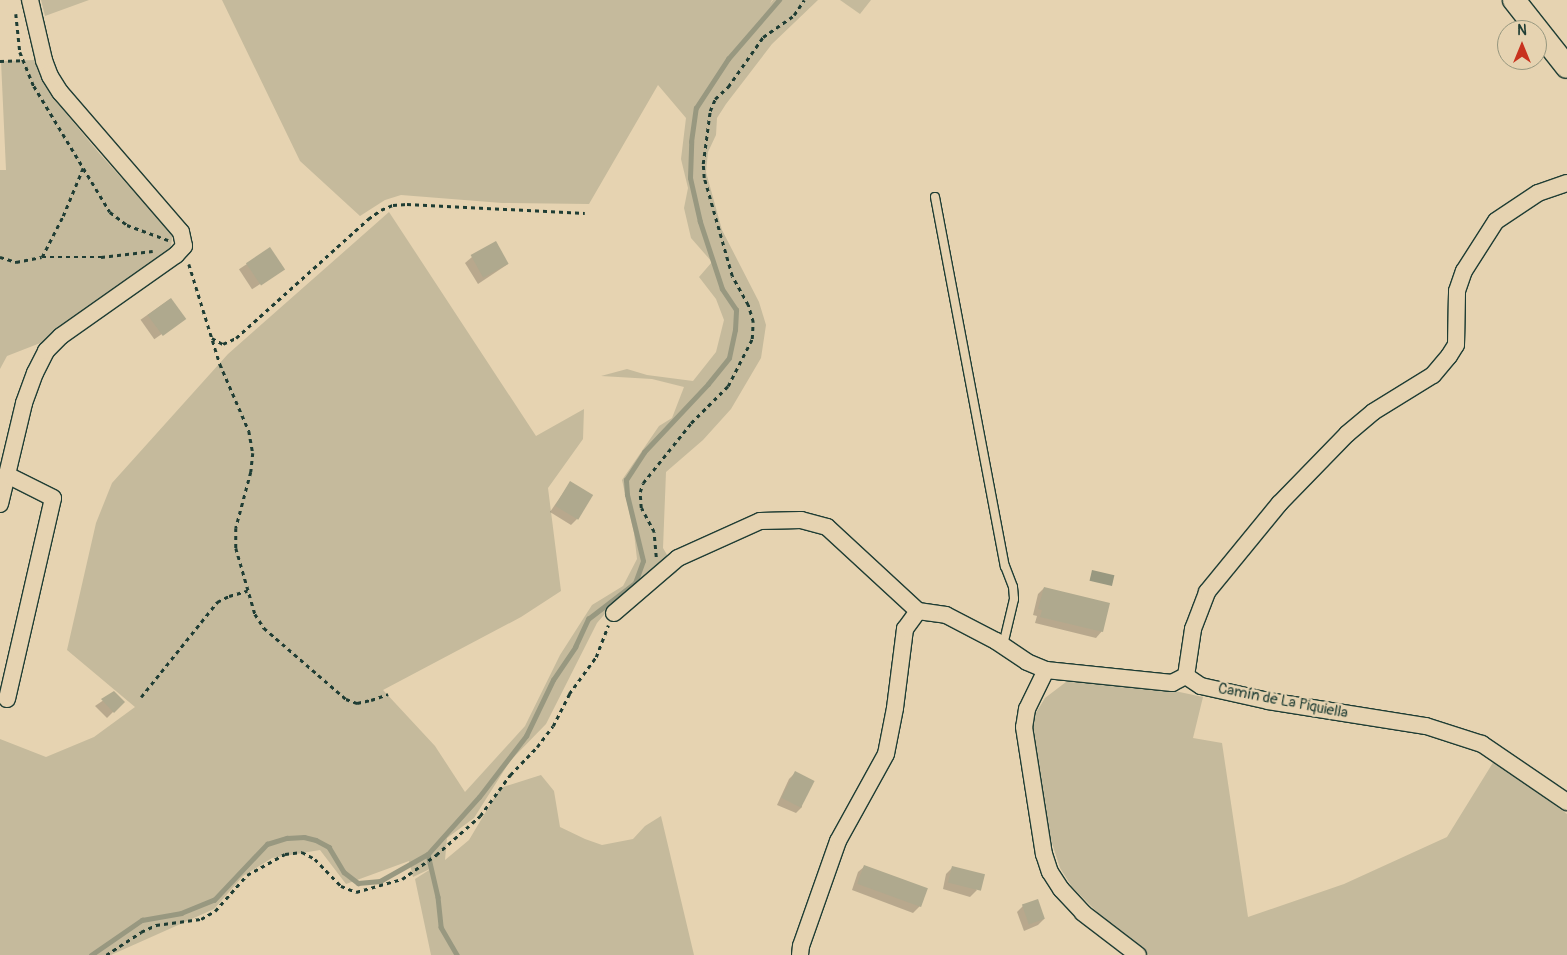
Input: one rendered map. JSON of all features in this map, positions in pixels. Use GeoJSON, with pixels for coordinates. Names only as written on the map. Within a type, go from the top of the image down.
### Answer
{"type":"FeatureCollection","features":[{"type":"Feature","properties":{"kind":"street"},"geometry":{"type":"LineString","coordinates":[[1514,0],[1567,66]]}},
{"type":"Feature","properties":{"kind":"street"},"geometry":{"type":"LineString","coordinates":[[0,504],[24,403],[35,373],[46,351],[61,336],[176,255],[184,246],[181,232],[60,92],[50,76],[23,3]]}},
{"type":"Feature","properties":{"kind":"street"},"geometry":{"type":"LineString","coordinates":[[614,613],[678,558],[760,521],[801,520],[827,527],[918,611],[946,615],[1003,645],[1027,662],[1046,670],[1172,682],[1186,676],[1193,630],[1207,592],[1279,504],[1347,434],[1373,412],[1433,375],[1449,356],[1456,345],[1457,291],[1464,271],[1496,222],[1538,193],[1567,183]]}},
{"type":"Feature","properties":{"kind":"street"},"geometry":{"type":"LineString","coordinates":[[6,699],[53,498],[7,474]]}},
{"type":"Feature","properties":{"kind":"street"},"geometry":{"type":"LineString","coordinates":[[800,955],[801,946],[838,841],[886,754],[895,708],[905,629],[918,611]]}},
{"type":"Feature","properties":{"kind":"street"},"geometry":{"type":"LineString","coordinates":[[1046,670],[1027,709],[1024,727],[1044,854],[1050,872],[1066,895],[1083,913],[1138,955]]}},
{"type":"Feature","properties":{"kind":"street","name":"Camín de La Piquiella"},"geometry":{"type":"LineString","coordinates":[[1186,676],[1201,686],[1268,701],[1426,726],[1482,744],[1567,802]]}},
{"type":"Feature","properties":{"kind":"lane"},"geometry":{"type":"LineString","coordinates":[[935,197],[1005,566],[1013,587],[1014,600],[1003,645]]}},
{"type":"Feature","properties":{"kind":"path"},"geometry":{"type":"LineString","coordinates":[[656,576],[654,532],[640,508],[640,492],[643,483],[690,422],[728,386],[752,339],[753,322],[748,305],[732,276],[704,178],[703,164],[710,111],[715,99],[728,87],[763,37],[794,15],[804,0]]}},
{"type":"Feature","properties":{"kind":"path"},"geometry":{"type":"LineString","coordinates":[[23,3],[20,52],[23,60],[34,86],[110,212],[145,233],[184,246]]}},
{"type":"Feature","properties":{"kind":"path"},"geometry":{"type":"LineString","coordinates":[[0,61],[44,60]]}},
{"type":"Feature","properties":{"kind":"path"},"geometry":{"type":"LineString","coordinates":[[42,257],[63,216],[83,168]]}},
{"type":"Feature","properties":{"kind":"path"},"geometry":{"type":"LineString","coordinates":[[212,338],[223,344],[236,338],[368,220],[381,210],[393,205],[407,204],[585,212]]}},
{"type":"Feature","properties":{"kind":"path"},"geometry":{"type":"LineString","coordinates":[[0,257],[16,262],[42,257],[101,257],[168,250],[184,246]]}},
{"type":"Feature","properties":{"kind":"path"},"geometry":{"type":"LineString","coordinates":[[184,246],[212,338],[235,403],[248,431],[253,453],[251,472],[236,528],[236,548],[255,614],[264,628],[346,699],[357,703],[388,694]]}},
{"type":"Feature","properties":{"kind":"path"},"geometry":{"type":"LineString","coordinates":[[141,697],[217,602],[229,596],[247,591]]}},
{"type":"Feature","properties":{"kind":"path"},"geometry":{"type":"LineString","coordinates":[[106,955],[141,932],[156,925],[201,919],[215,911],[248,875],[285,854],[302,852],[315,859],[341,886],[356,892],[402,879],[436,855],[480,816],[510,775],[553,726],[569,694],[596,657],[614,613]]}},
{"type":"Feature","properties":{"kind":"shaded area"},"geometry":{"type":"Polygon","coordinates":[[[41,0],[89,0],[45,16],[41,0]]]}},
{"type":"Feature","properties":{"kind":"shaded area"},"geometry":{"type":"Polygon","coordinates":[[[222,0],[772,0],[770,4],[773,0],[818,0],[772,44],[726,104],[717,118],[716,135],[708,152],[706,172],[722,230],[759,302],[766,325],[761,358],[731,409],[703,440],[666,472],[663,548],[677,572],[656,586],[615,602],[597,623],[546,724],[510,761],[474,818],[447,838],[445,860],[469,840],[500,788],[541,775],[554,791],[560,827],[602,845],[633,839],[645,826],[661,816],[694,955],[431,955],[415,879],[434,867],[413,877],[409,861],[346,884],[320,850],[272,858],[243,876],[214,909],[111,955],[0,955],[0,739],[46,757],[94,737],[135,707],[67,650],[96,523],[112,483],[228,354],[389,212],[536,436],[584,409],[583,439],[548,488],[561,591],[521,617],[383,690],[435,746],[465,792],[525,726],[560,655],[592,605],[623,586],[637,559],[634,533],[622,480],[659,426],[672,418],[684,387],[652,379],[601,376],[627,369],[647,375],[693,381],[716,352],[724,320],[716,299],[699,277],[712,262],[691,238],[684,208],[688,188],[681,159],[686,118],[658,85],[589,204],[502,203],[401,195],[385,200],[360,216],[300,161],[222,0]]]}},
{"type":"Feature","properties":{"kind":"shaded area"},"geometry":{"type":"Polygon","coordinates":[[[840,0],[871,0],[860,14],[840,0]]]}},
{"type":"Feature","properties":{"kind":"shaded area"},"geometry":{"type":"Polygon","coordinates":[[[36,60],[54,99],[145,204],[173,229],[170,255],[48,340],[7,356],[0,369],[0,170],[6,170],[1,61],[36,60]]]}},
{"type":"Feature","properties":{"kind":"shaded area"},"geometry":{"type":"Polygon","coordinates":[[[1092,570],[1114,575],[1112,586],[1090,581],[1092,570]]]}},
{"type":"Feature","properties":{"kind":"shaded area"},"geometry":{"type":"Polygon","coordinates":[[[1066,682],[1137,683],[1203,697],[1193,738],[1222,743],[1248,917],[1344,884],[1447,837],[1494,761],[1567,814],[1567,955],[1149,955],[1102,917],[1072,887],[1060,868],[1050,837],[1031,721],[1045,698],[1066,682]]]}},
{"type":"Feature","properties":{"kind":"building"},"geometry":{"type":"Polygon","coordinates":[[[496,241],[509,264],[483,278],[471,255],[496,241]]]}},
{"type":"Feature","properties":{"kind":"building"},"geometry":{"type":"Polygon","coordinates":[[[270,247],[285,269],[261,286],[246,263],[270,247]]]}},
{"type":"Feature","properties":{"kind":"building"},"geometry":{"type":"Polygon","coordinates":[[[171,298],[186,319],[163,336],[148,315],[171,298]]]}},
{"type":"Feature","properties":{"kind":"building"},"geometry":{"type":"Polygon","coordinates":[[[570,481],[593,495],[578,520],[555,506],[570,481]]]}},
{"type":"Feature","properties":{"kind":"building"},"geometry":{"type":"Polygon","coordinates":[[[1044,587],[1110,603],[1103,632],[1040,617],[1042,610],[1038,609],[1044,587]]]}},
{"type":"Feature","properties":{"kind":"building"},"geometry":{"type":"Polygon","coordinates":[[[114,691],[125,702],[114,713],[101,699],[114,691]]]}},
{"type":"Feature","properties":{"kind":"building"},"geometry":{"type":"Polygon","coordinates":[[[795,771],[815,781],[801,808],[781,798],[795,771]]]}},
{"type":"Feature","properties":{"kind":"building"},"geometry":{"type":"Polygon","coordinates":[[[864,865],[928,888],[921,907],[857,884],[864,865]]]}},
{"type":"Feature","properties":{"kind":"building"},"geometry":{"type":"Polygon","coordinates":[[[952,866],[985,874],[981,891],[948,882],[952,866]]]}},
{"type":"Feature","properties":{"kind":"building"},"geometry":{"type":"Polygon","coordinates":[[[1038,899],[1045,919],[1029,924],[1022,905],[1038,899]]]}},
{"type":"Feature","properties":{"kind":"waterway"},"geometry":{"type":"LineString","coordinates":[[91,955],[142,920],[181,913],[214,900],[267,844],[287,838],[304,837],[316,840],[329,847],[344,872],[358,883],[380,881],[428,854],[479,797],[526,736],[553,680],[575,647],[588,619],[635,583],[643,561],[627,495],[626,480],[644,452],[708,384],[729,358],[735,330],[736,310],[722,289],[700,222],[690,178],[691,142],[696,108],[728,59],[779,0]]}},
{"type":"Feature","properties":{"kind":"waterway"},"geometry":{"type":"LineString","coordinates":[[428,854],[438,897],[441,927],[457,955]]}}]}
